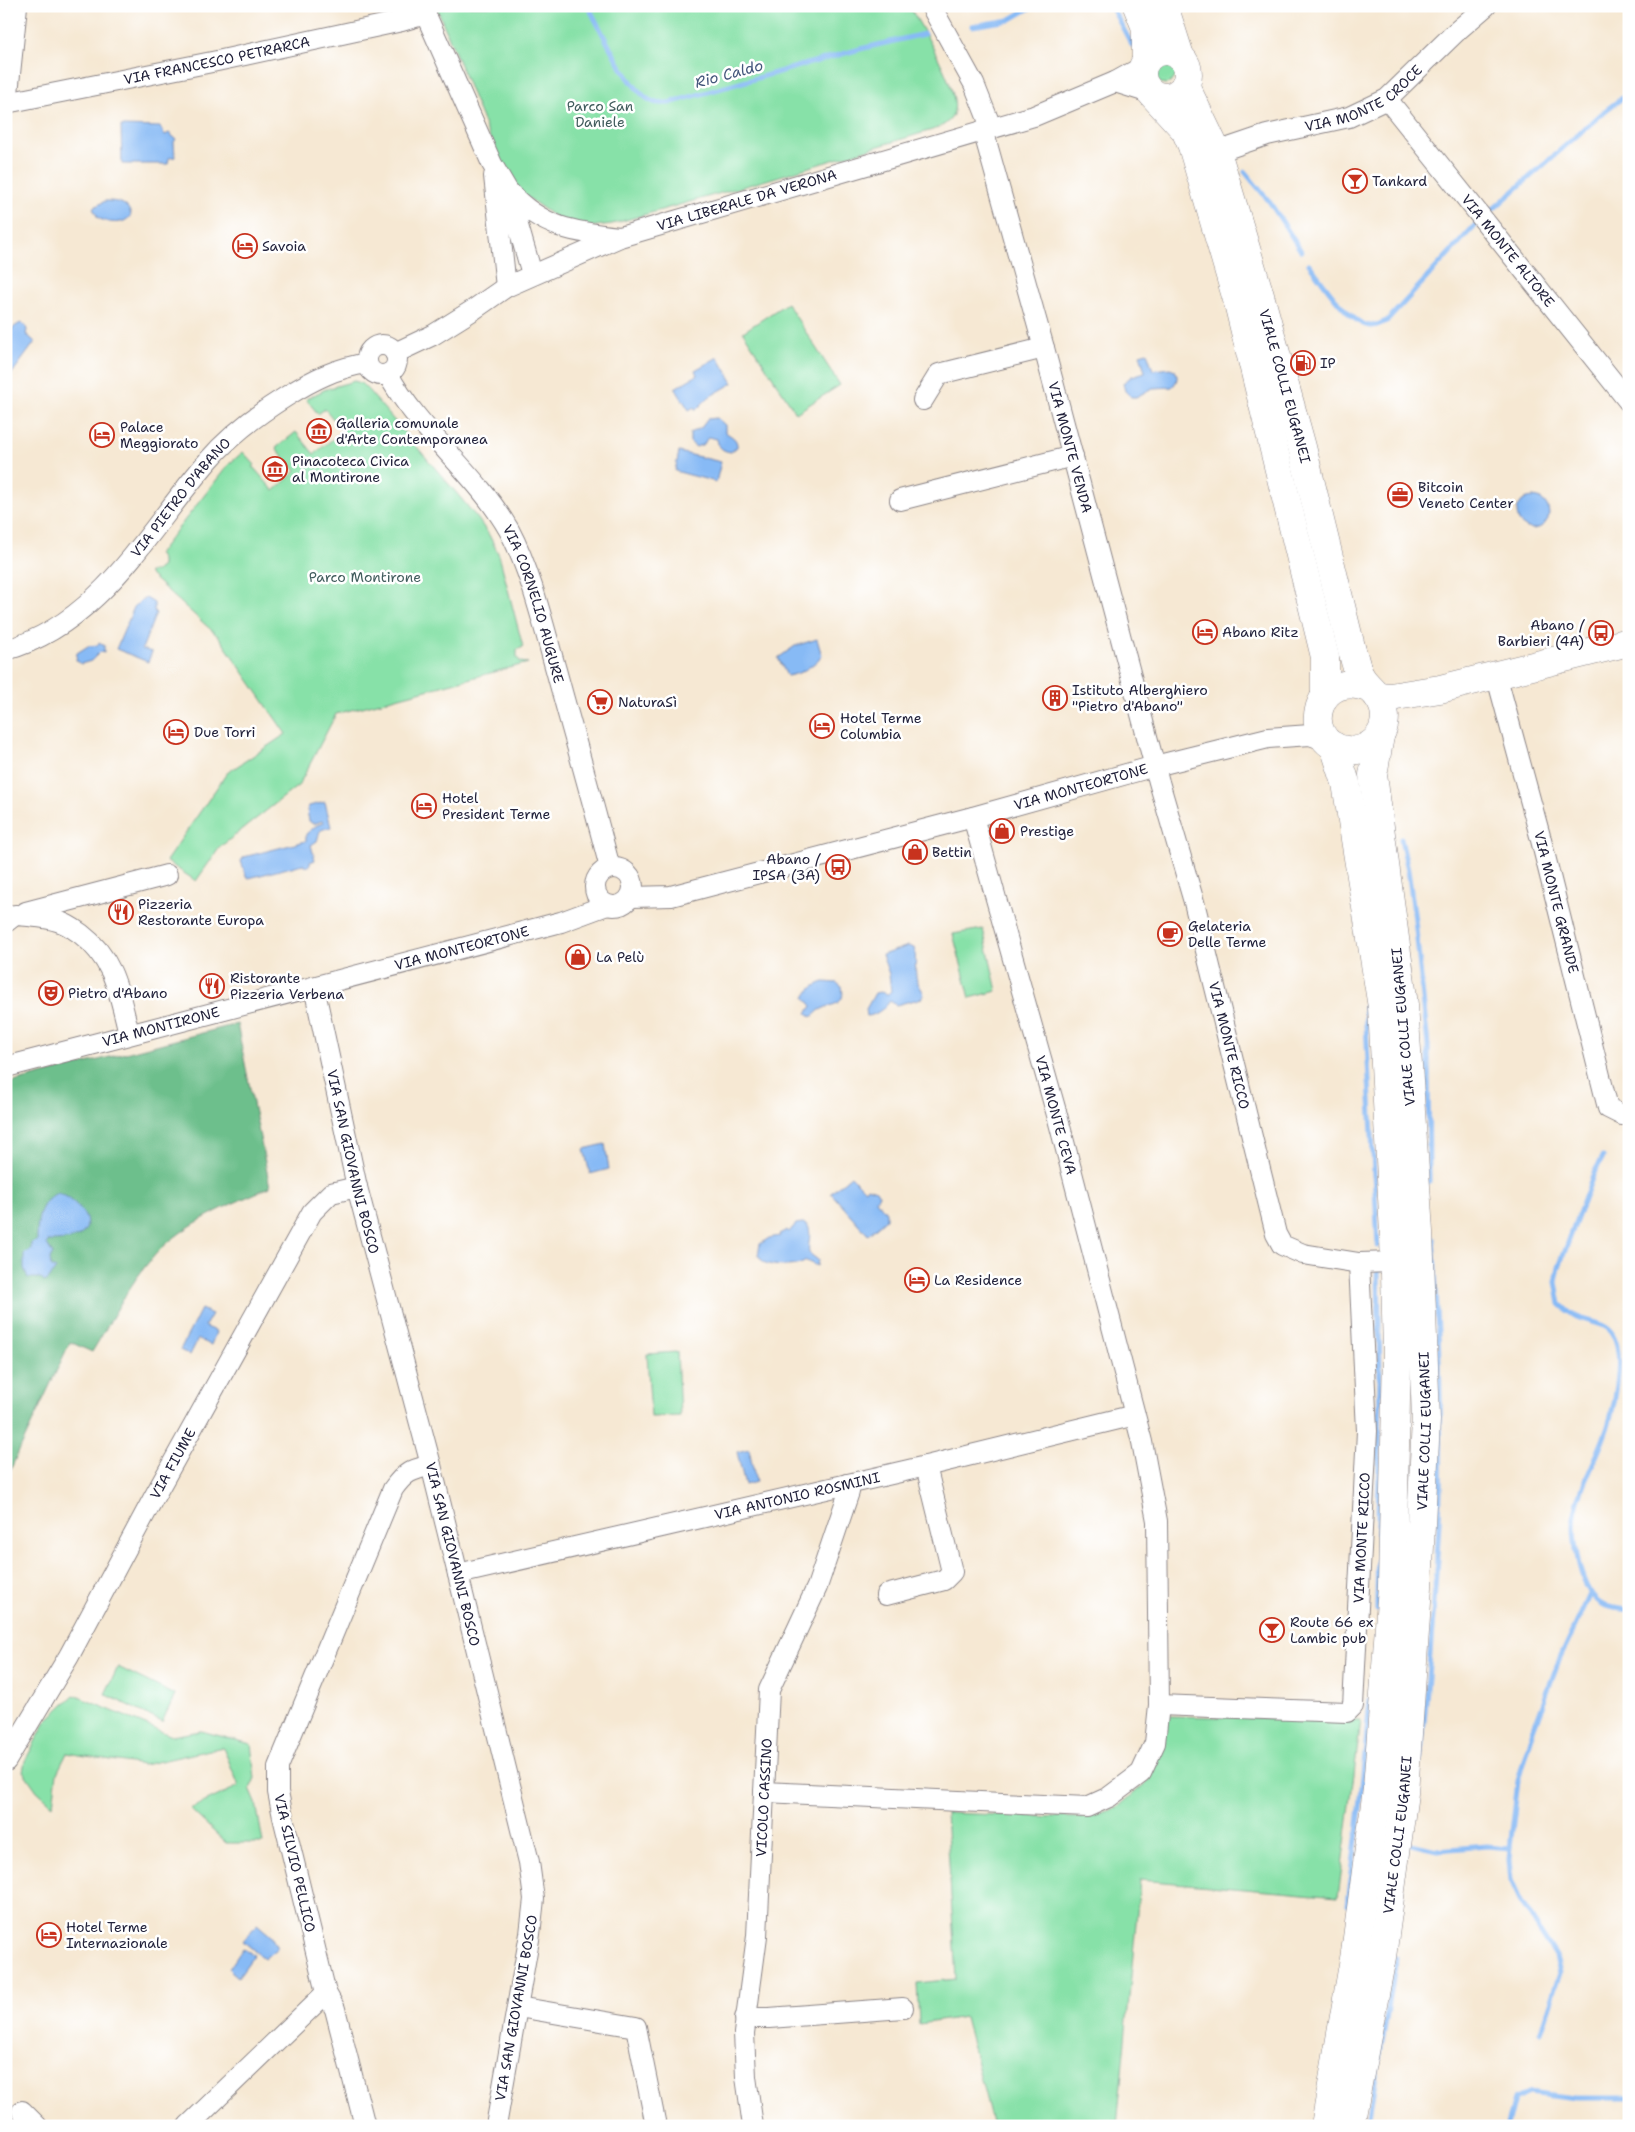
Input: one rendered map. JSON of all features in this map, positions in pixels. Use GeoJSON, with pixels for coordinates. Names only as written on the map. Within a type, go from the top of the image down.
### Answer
{"type":"FeatureCollection","features":[{"type":"Feature","properties":{"kind":"main road"},"geometry":{"type":"LineString","coordinates":[[1137,6],[1146,28],[1148,79],[1168,98],[1175,96],[1185,85],[1188,73],[1187,67],[1180,56],[1164,6]]}},
{"type":"Feature","properties":{"kind":"main road"},"geometry":{"type":"LineString","coordinates":[[1148,79],[1158,52],[1173,52],[1180,56]]}},
{"type":"Feature","properties":{"kind":"main road","name":"VIALE COLLI EUGANEI"},"geometry":{"type":"LineString","coordinates":[[1148,79],[1185,130],[1192,146],[1238,303],[1325,656],[1322,701],[1318,725],[1331,744],[1346,784],[1382,1008],[1395,1262],[1397,1419],[1392,1586],[1377,1789],[1355,1953],[1325,2126]]}},
{"type":"Feature","properties":{"kind":"main road","name":"VIALE COLLI EUGANEI"},"geometry":{"type":"LineString","coordinates":[[1185,85],[1217,152],[1259,292],[1302,447],[1352,651],[1361,677],[1383,705],[1385,715],[1373,775],[1404,1005],[1419,1232],[1426,1420],[1418,1587],[1404,1793],[1382,1957],[1350,2126]]}},
{"type":"Feature","properties":{"kind":"main road"},"geometry":{"type":"LineString","coordinates":[[1322,701],[1332,689],[1352,683],[1390,697],[1440,689],[1629,642]]}},
{"type":"Feature","properties":{"kind":"main road"},"geometry":{"type":"LineString","coordinates":[[1331,744],[1351,751],[1359,750],[1374,742],[1382,730],[1405,708],[1440,689]]}},
{"type":"Feature","properties":{"kind":"street"},"geometry":{"type":"LineString","coordinates":[[7,103],[17,6]]}},
{"type":"Feature","properties":{"kind":"street","name":"VIA MONTE VENDA"},"geometry":{"type":"LineString","coordinates":[[931,6],[977,90],[1155,766]]}},
{"type":"Feature","properties":{"kind":"street","name":"VIA MONTE CROCE"},"geometry":{"type":"LineString","coordinates":[[1217,152],[1268,135],[1350,118],[1387,99],[1457,31],[1486,6]]}},
{"type":"Feature","properties":{"kind":"street"},"geometry":{"type":"LineString","coordinates":[[424,10],[492,164],[508,190],[526,208],[561,228],[579,233],[620,237]]}},
{"type":"Feature","properties":{"kind":"street","name":"VIA FRANCESCO PETRARCA"},"geometry":{"type":"LineString","coordinates":[[7,103],[227,59],[402,21],[424,10]]}},
{"type":"Feature","properties":{"kind":"street","name":"VIA LIBERALE DA VERONA"},"geometry":{"type":"LineString","coordinates":[[395,353],[433,335],[506,287],[620,237],[1034,116],[1115,82],[1148,79]]}},
{"type":"Feature","properties":{"kind":"street","name":"VIA MONTE ALTORE"},"geometry":{"type":"LineString","coordinates":[[1387,99],[1629,402]]}},
{"type":"Feature","properties":{"kind":"street"},"geometry":{"type":"LineString","coordinates":[[492,164],[506,287]]}},
{"type":"Feature","properties":{"kind":"street"},"geometry":{"type":"LineString","coordinates":[[508,190],[532,274]]}},
{"type":"Feature","properties":{"kind":"street"},"geometry":{"type":"LineString","coordinates":[[377,346],[389,347],[395,353],[397,362],[388,374],[374,374],[366,363],[368,353],[377,346]]}},
{"type":"Feature","properties":{"kind":"street"},"geometry":{"type":"LineString","coordinates":[[923,400],[939,374],[1044,348]]}},
{"type":"Feature","properties":{"kind":"street","name":"VIA PIETRO D'ABANO"},"geometry":{"type":"LineString","coordinates":[[6,650],[51,632],[69,620],[94,598],[126,565],[209,460],[239,429],[311,381],[348,366],[366,363]]}},
{"type":"Feature","properties":{"kind":"street","name":"VIA CORNELIO AUGURE"},"geometry":{"type":"LineString","coordinates":[[388,374],[410,408],[462,467],[494,508],[518,548],[545,632],[610,868]]}},
{"type":"Feature","properties":{"kind":"street"},"geometry":{"type":"LineString","coordinates":[[900,500],[1073,456]]}},
{"type":"Feature","properties":{"kind":"street","name":"VIA MONTE GRANDE"},"geometry":{"type":"LineString","coordinates":[[1496,674],[1540,836],[1608,1108],[1622,1115],[1629,1114]]}},
{"type":"Feature","properties":{"kind":"street"},"geometry":{"type":"LineString","coordinates":[[1268,738],[1302,722],[1322,701]]}},
{"type":"Feature","properties":{"kind":"street"},"geometry":{"type":"LineString","coordinates":[[1268,738],[1310,735],[1331,744]]}},
{"type":"Feature","properties":{"kind":"street","name":"VIA MONTEORTONE"},"geometry":{"type":"LineString","coordinates":[[314,986],[561,922],[607,906],[620,906],[631,897],[671,896],[973,817],[1155,766],[1268,738]]}},
{"type":"Feature","properties":{"kind":"street","name":"VIA MONTE RICCO"},"geometry":{"type":"LineString","coordinates":[[1155,766],[1194,902],[1276,1234],[1282,1246],[1303,1254],[1359,1263],[1395,1262]]}},
{"type":"Feature","properties":{"kind":"street","name":"VIA MONTE CEVA"},"geometry":{"type":"LineString","coordinates":[[764,1792],[1087,1807],[1109,1797],[1141,1773],[1155,1743],[1159,1706],[1157,1521],[1135,1415],[1056,1115],[973,817]]}},
{"type":"Feature","properties":{"kind":"street"},"geometry":{"type":"LineString","coordinates":[[607,906],[597,897],[595,884],[602,872],[610,868],[621,869],[631,878],[633,890],[631,897]]}},
{"type":"Feature","properties":{"kind":"street"},"geometry":{"type":"LineString","coordinates":[[9,915],[167,875]]}},
{"type":"Feature","properties":{"kind":"street"},"geometry":{"type":"LineString","coordinates":[[9,915],[58,921],[72,927],[99,951],[108,962],[113,974],[129,1033]]}},
{"type":"Feature","properties":{"kind":"street","name":"VIA MONTIRONE"},"geometry":{"type":"LineString","coordinates":[[6,1067],[129,1033],[314,986]]}},
{"type":"Feature","properties":{"kind":"street","name":"VIA SAN GIOVANNI BOSCO"},"geometry":{"type":"LineString","coordinates":[[314,986],[357,1186],[431,1465],[529,1862],[534,1899],[530,1934],[496,2126]]}},
{"type":"Feature","properties":{"kind":"street","name":"VIA FIUME"},"geometry":{"type":"LineString","coordinates":[[6,1761],[69,1656],[154,1497],[312,1212],[331,1193],[357,1186]]}},
{"type":"Feature","properties":{"kind":"street","name":"VIA MONTE RICCO"},"geometry":{"type":"LineString","coordinates":[[1159,1706],[1347,1712],[1353,1706],[1367,1431],[1359,1263]]}},
{"type":"Feature","properties":{"kind":"street","name":"VIA ANTONIO ROSMINI"},"geometry":{"type":"LineString","coordinates":[[458,1574],[926,1466],[1135,1415]]}},
{"type":"Feature","properties":{"kind":"street","name":"VIA SILVIO PELLICO"},"geometry":{"type":"LineString","coordinates":[[365,2126],[335,2009],[326,1993],[283,1817],[278,1792],[278,1767],[394,1490],[402,1476],[409,1471],[431,1465]]}},
{"type":"Feature","properties":{"kind":"street"},"geometry":{"type":"LineString","coordinates":[[886,1595],[944,1580],[952,1572],[926,1466]]}},
{"type":"Feature","properties":{"kind":"street","name":"VICOLO CASSINO"},"geometry":{"type":"LineString","coordinates":[[753,2126],[746,2077],[744,2033],[757,1936],[769,1690],[817,1587],[849,1492],[847,1484]]}},
{"type":"Feature","properties":{"kind":"street"},"geometry":{"type":"LineString","coordinates":[[188,2126],[326,1993]]}},
{"type":"Feature","properties":{"kind":"street"},"geometry":{"type":"LineString","coordinates":[[518,2007],[636,2027],[656,2126]]}},
{"type":"Feature","properties":{"kind":"street"},"geometry":{"type":"LineString","coordinates":[[745,2018],[770,2018],[903,2008]]}},
{"type":"Feature","properties":{"kind":"street"},"geometry":{"type":"LineString","coordinates":[[22,2112],[37,2126]]}},
{"type":"Feature","properties":{"kind":"green space","name":"Parco San Daniele"},"geometry":{"type":"Polygon","coordinates":[[[436,6],[909,6],[946,74],[954,101],[954,111],[949,121],[935,129],[770,179],[612,224],[588,227],[565,224],[520,192],[496,153],[436,6]]]}},
{"type":"Feature","properties":{"kind":"green space"},"geometry":{"type":"Polygon","coordinates":[[[1165,62],[1173,65],[1176,73],[1173,81],[1165,84],[1157,81],[1154,73],[1157,65],[1165,62]]]}},
{"type":"Feature","properties":{"kind":"green space"},"geometry":{"type":"Polygon","coordinates":[[[787,303],[840,385],[796,413],[743,332],[787,303]]]}},
{"type":"Feature","properties":{"kind":"green space","name":"Parco Montirone"},"geometry":{"type":"Polygon","coordinates":[[[354,381],[361,383],[368,390],[459,496],[489,535],[499,555],[523,647],[517,650],[517,657],[520,662],[528,663],[336,714],[299,785],[220,847],[196,881],[166,861],[227,773],[286,734],[219,637],[148,573],[156,571],[162,566],[162,560],[158,554],[229,464],[243,452],[255,465],[253,467],[274,491],[296,471],[276,448],[296,432],[314,454],[343,431],[325,409],[318,414],[306,399],[326,389],[354,381]]]}},
{"type":"Feature","properties":{"kind":"green space"},"geometry":{"type":"Polygon","coordinates":[[[983,929],[997,991],[970,998],[953,934],[983,929]]]}},
{"type":"Feature","properties":{"kind":"green space"},"geometry":{"type":"Polygon","coordinates":[[[237,1024],[270,1187],[209,1215],[167,1243],[137,1277],[92,1352],[70,1342],[6,1479],[6,1084],[237,1024]]]}},
{"type":"Feature","properties":{"kind":"green space"},"geometry":{"type":"Polygon","coordinates":[[[677,1352],[680,1416],[651,1417],[647,1354],[677,1352]]]}},
{"type":"Feature","properties":{"kind":"green space"},"geometry":{"type":"Polygon","coordinates":[[[118,1667],[175,1695],[162,1722],[105,1694],[118,1667]]]}},
{"type":"Feature","properties":{"kind":"green space"},"geometry":{"type":"Polygon","coordinates":[[[74,1695],[172,1736],[201,1731],[251,1744],[255,1778],[250,1789],[256,1803],[263,1843],[226,1843],[190,1809],[239,1786],[223,1747],[143,1765],[67,1753],[57,1773],[53,1805],[37,1791],[23,1771],[25,1761],[46,1721],[74,1695]]]}},
{"type":"Feature","properties":{"kind":"green space"},"geometry":{"type":"Polygon","coordinates":[[[1168,1716],[1361,1720],[1338,1897],[1140,1880],[1117,2126],[993,2126],[965,2017],[919,2024],[917,1983],[956,1979],[946,1813],[1086,1818],[1117,1808],[1149,1780],[1163,1745],[1168,1716]]]}},
{"type":"Feature","properties":{"kind":"water"},"geometry":{"type":"Polygon","coordinates":[[[121,126],[160,127],[165,135],[169,133],[176,139],[174,142],[175,157],[169,158],[168,164],[122,164],[121,126]]]}},
{"type":"Feature","properties":{"kind":"water"},"geometry":{"type":"Polygon","coordinates":[[[105,201],[124,205],[131,215],[124,221],[116,223],[98,218],[93,208],[105,201]]]}},
{"type":"Feature","properties":{"kind":"water"},"geometry":{"type":"Polygon","coordinates":[[[21,323],[25,325],[26,334],[35,342],[10,376],[6,372],[5,352],[7,338],[10,332],[21,323]]]}},
{"type":"Feature","properties":{"kind":"water"},"geometry":{"type":"Polygon","coordinates":[[[1147,352],[1153,370],[1170,368],[1175,370],[1176,381],[1172,387],[1153,388],[1136,397],[1131,397],[1125,391],[1123,383],[1132,376],[1145,372],[1140,354],[1147,352]]]}},
{"type":"Feature","properties":{"kind":"water"},"geometry":{"type":"Polygon","coordinates":[[[718,357],[733,383],[709,397],[696,410],[694,407],[689,410],[675,388],[697,375],[695,370],[718,357]]]}},
{"type":"Feature","properties":{"kind":"water"},"geometry":{"type":"Polygon","coordinates":[[[717,418],[725,425],[725,432],[734,438],[736,442],[737,447],[731,452],[721,448],[717,439],[708,437],[704,444],[696,447],[690,442],[690,433],[702,427],[707,419],[717,418]]]}},
{"type":"Feature","properties":{"kind":"water"},"geometry":{"type":"Polygon","coordinates":[[[679,452],[721,462],[716,482],[675,471],[679,452]]]}},
{"type":"Feature","properties":{"kind":"water"},"geometry":{"type":"Polygon","coordinates":[[[1533,497],[1545,501],[1549,513],[1545,525],[1533,529],[1521,525],[1517,513],[1521,501],[1533,497]]]}},
{"type":"Feature","properties":{"kind":"water"},"geometry":{"type":"Polygon","coordinates":[[[146,598],[154,603],[154,611],[156,613],[142,649],[152,652],[148,662],[116,649],[135,605],[146,598]]]}},
{"type":"Feature","properties":{"kind":"water"},"geometry":{"type":"Polygon","coordinates":[[[817,639],[822,656],[806,669],[787,676],[778,658],[795,646],[817,639]]]}},
{"type":"Feature","properties":{"kind":"water"},"geometry":{"type":"Polygon","coordinates":[[[99,642],[104,645],[104,653],[100,652],[91,661],[81,664],[76,660],[77,653],[88,646],[98,645],[99,642]]]}},
{"type":"Feature","properties":{"kind":"water"},"geometry":{"type":"Polygon","coordinates":[[[325,802],[331,827],[320,831],[317,841],[311,845],[315,860],[310,862],[310,865],[305,867],[303,864],[249,878],[246,876],[241,861],[244,857],[306,841],[306,834],[317,825],[323,823],[322,821],[313,824],[309,821],[307,810],[309,806],[325,802]]]}},
{"type":"Feature","properties":{"kind":"water"},"geometry":{"type":"Polygon","coordinates":[[[908,946],[914,948],[917,981],[924,995],[922,998],[896,1005],[890,1001],[880,1011],[867,1016],[866,1009],[875,993],[888,994],[891,991],[889,974],[882,955],[908,946]]]}},
{"type":"Feature","properties":{"kind":"water"},"geometry":{"type":"Polygon","coordinates":[[[824,982],[837,983],[842,987],[842,998],[838,1003],[821,1010],[812,1017],[807,1013],[812,1006],[805,998],[808,992],[824,982]]]}},
{"type":"Feature","properties":{"kind":"water"},"geometry":{"type":"Polygon","coordinates":[[[605,1144],[609,1169],[590,1174],[584,1149],[605,1144]]]}},
{"type":"Feature","properties":{"kind":"water"},"geometry":{"type":"Polygon","coordinates":[[[851,1176],[865,1190],[867,1187],[876,1190],[879,1195],[876,1200],[886,1212],[886,1219],[868,1235],[831,1193],[851,1176]]]}},
{"type":"Feature","properties":{"kind":"water"},"geometry":{"type":"Polygon","coordinates":[[[57,1193],[75,1203],[87,1222],[83,1233],[75,1238],[48,1241],[47,1244],[53,1254],[50,1259],[51,1267],[56,1269],[48,1280],[44,1282],[41,1278],[28,1278],[24,1268],[24,1254],[31,1249],[31,1243],[37,1241],[38,1220],[42,1207],[57,1193]]]}},
{"type":"Feature","properties":{"kind":"water"},"geometry":{"type":"Polygon","coordinates":[[[796,1224],[807,1224],[809,1228],[809,1253],[818,1260],[817,1266],[806,1261],[797,1265],[785,1266],[763,1262],[758,1255],[760,1244],[769,1238],[780,1236],[779,1234],[787,1230],[789,1232],[796,1224]]]}},
{"type":"Feature","properties":{"kind":"water"},"geometry":{"type":"Polygon","coordinates":[[[201,1309],[212,1314],[205,1326],[216,1332],[211,1345],[198,1339],[190,1355],[180,1350],[201,1309]]]}},
{"type":"Feature","properties":{"kind":"water"},"geometry":{"type":"Polygon","coordinates":[[[749,1449],[756,1482],[745,1485],[737,1452],[749,1449]]]}},
{"type":"Feature","properties":{"kind":"water"},"geometry":{"type":"Polygon","coordinates":[[[257,1924],[271,1936],[277,1948],[264,1959],[243,1941],[257,1924]]]}},
{"type":"Feature","properties":{"kind":"water"},"geometry":{"type":"Polygon","coordinates":[[[243,1948],[254,1955],[238,1977],[229,1969],[243,1948]]]}},
{"type":"Feature","properties":{"kind":"waterway","name":"Rio Caldo"},"geometry":{"type":"LineString","coordinates":[[588,6],[626,75],[645,97],[659,103],[669,103],[860,49],[924,34]]}},
{"type":"Feature","properties":{"kind":"waterway"},"geometry":{"type":"LineString","coordinates":[[972,26],[1009,20],[1033,6]]}},
{"type":"Feature","properties":{"kind":"waterway"},"geometry":{"type":"LineString","coordinates":[[1111,6],[1132,45]]}},
{"type":"Feature","properties":{"kind":"waterway"},"geometry":{"type":"LineString","coordinates":[[1490,212],[1606,110],[1629,93]]}},
{"type":"Feature","properties":{"kind":"waterway"},"geometry":{"type":"LineString","coordinates":[[1245,172],[1269,201],[1301,251]]}},
{"type":"Feature","properties":{"kind":"waterway"},"geometry":{"type":"LineString","coordinates":[[1309,264],[1346,311],[1364,325],[1372,326],[1387,321],[1478,222]]}},
{"type":"Feature","properties":{"kind":"waterway"},"geometry":{"type":"LineString","coordinates":[[1401,839],[1408,870],[1415,920],[1428,1046],[1429,1182]]}},
{"type":"Feature","properties":{"kind":"waterway"},"geometry":{"type":"LineString","coordinates":[[1365,1006],[1378,1246]]}},
{"type":"Feature","properties":{"kind":"waterway"},"geometry":{"type":"LineString","coordinates":[[1603,1157],[1594,1173],[1559,1267],[1556,1282],[1560,1304],[1575,1316],[1609,1329],[1616,1343],[1618,1356],[1617,1386],[1611,1416],[1577,1505],[1574,1537],[1583,1577],[1595,1599],[1606,1606],[1629,1610]]}},
{"type":"Feature","properties":{"kind":"waterway"},"geometry":{"type":"LineString","coordinates":[[1420,1763],[1433,1612],[1439,1522],[1441,1451],[1440,1380],[1433,1238]]}},
{"type":"Feature","properties":{"kind":"waterway"},"geometry":{"type":"LineString","coordinates":[[1377,1610],[1380,1380],[1378,1270]]}},
{"type":"Feature","properties":{"kind":"waterway"},"geometry":{"type":"LineString","coordinates":[[1540,2033],[1560,1973],[1556,1956],[1520,1900],[1511,1880],[1510,1848],[1518,1781],[1530,1739],[1557,1665],[1590,1594]]}},
{"type":"Feature","properties":{"kind":"waterway"},"geometry":{"type":"LineString","coordinates":[[1348,1904],[1360,1808],[1370,1700]]}},
{"type":"Feature","properties":{"kind":"waterway"},"geometry":{"type":"LineString","coordinates":[[1411,1844],[1437,1850],[1487,1846],[1510,1848]]}},
{"type":"Feature","properties":{"kind":"waterway"},"geometry":{"type":"LineString","coordinates":[[1367,2126],[1396,1958]]}},
{"type":"Feature","properties":{"kind":"waterway"},"geometry":{"type":"LineString","coordinates":[[1507,2126],[1514,2099],[1529,2092],[1575,2098],[1629,2098]]}},
{"type":"Feature","properties":{"kind":"place","name":"Tankard"},"geometry":{"type":"Point","coordinates":[1355,181]}},
{"type":"Feature","properties":{"kind":"place","name":"Savoia"},"geometry":{"type":"Point","coordinates":[245,246]}},
{"type":"Feature","properties":{"kind":"place","name":"IP"},"geometry":{"type":"Point","coordinates":[1303,363]}},
{"type":"Feature","properties":{"kind":"place","name":"Galleria comunale d'Arte Contemporanea"},"geometry":{"type":"Point","coordinates":[319,431]}},
{"type":"Feature","properties":{"kind":"place","name":"Palace Meggiorato"},"geometry":{"type":"Point","coordinates":[102,435]}},
{"type":"Feature","properties":{"kind":"place","name":"Pinacoteca Civica al Montirone"},"geometry":{"type":"Point","coordinates":[275,469]}},
{"type":"Feature","properties":{"kind":"place","name":"Bitcoin Veneto Center"},"geometry":{"type":"Point","coordinates":[1400,495]}},
{"type":"Feature","properties":{"kind":"place","name":"Abano Ritz"},"geometry":{"type":"Point","coordinates":[1205,632]}},
{"type":"Feature","properties":{"kind":"place","name":"Abano / Barbieri (4A)"},"geometry":{"type":"Point","coordinates":[1601,633]}},
{"type":"Feature","properties":{"kind":"place","name":"Istituto Alberghiero \"Pietro d'Abano\""},"geometry":{"type":"Point","coordinates":[1055,698]}},
{"type":"Feature","properties":{"kind":"place","name":"NaturaSì"},"geometry":{"type":"Point","coordinates":[600,702]}},
{"type":"Feature","properties":{"kind":"place","name":"Hotel Terme Columbia"},"geometry":{"type":"Point","coordinates":[822,726]}},
{"type":"Feature","properties":{"kind":"place","name":"Due Torri"},"geometry":{"type":"Point","coordinates":[176,732]}},
{"type":"Feature","properties":{"kind":"place","name":"Hotel President Terme"},"geometry":{"type":"Point","coordinates":[424,806]}},
{"type":"Feature","properties":{"kind":"place","name":"Prestige"},"geometry":{"type":"Point","coordinates":[1002,831]}},
{"type":"Feature","properties":{"kind":"place","name":"Bettin"},"geometry":{"type":"Point","coordinates":[915,852]}},
{"type":"Feature","properties":{"kind":"place","name":"Abano / IPSA (3A)"},"geometry":{"type":"Point","coordinates":[838,867]}},
{"type":"Feature","properties":{"kind":"place","name":"Pizzeria Restorante Europa"},"geometry":{"type":"Point","coordinates":[121,912]}},
{"type":"Feature","properties":{"kind":"place","name":"Gelateria Delle Terme"},"geometry":{"type":"Point","coordinates":[1170,934]}},
{"type":"Feature","properties":{"kind":"place","name":"La Pelù"},"geometry":{"type":"Point","coordinates":[578,957]}},
{"type":"Feature","properties":{"kind":"place","name":"Ristorante Pizzeria Verbena"},"geometry":{"type":"Point","coordinates":[212,986]}},
{"type":"Feature","properties":{"kind":"place","name":"Pietro d'Abano"},"geometry":{"type":"Point","coordinates":[51,993]}},
{"type":"Feature","properties":{"kind":"place","name":"La Residence"},"geometry":{"type":"Point","coordinates":[917,1280]}},
{"type":"Feature","properties":{"kind":"place","name":"Route 66 ex Lambic pub"},"geometry":{"type":"Point","coordinates":[1272,1630]}},
{"type":"Feature","properties":{"kind":"place","name":"Hotel Terme Internazionale"},"geometry":{"type":"Point","coordinates":[49,1935]}}]}
